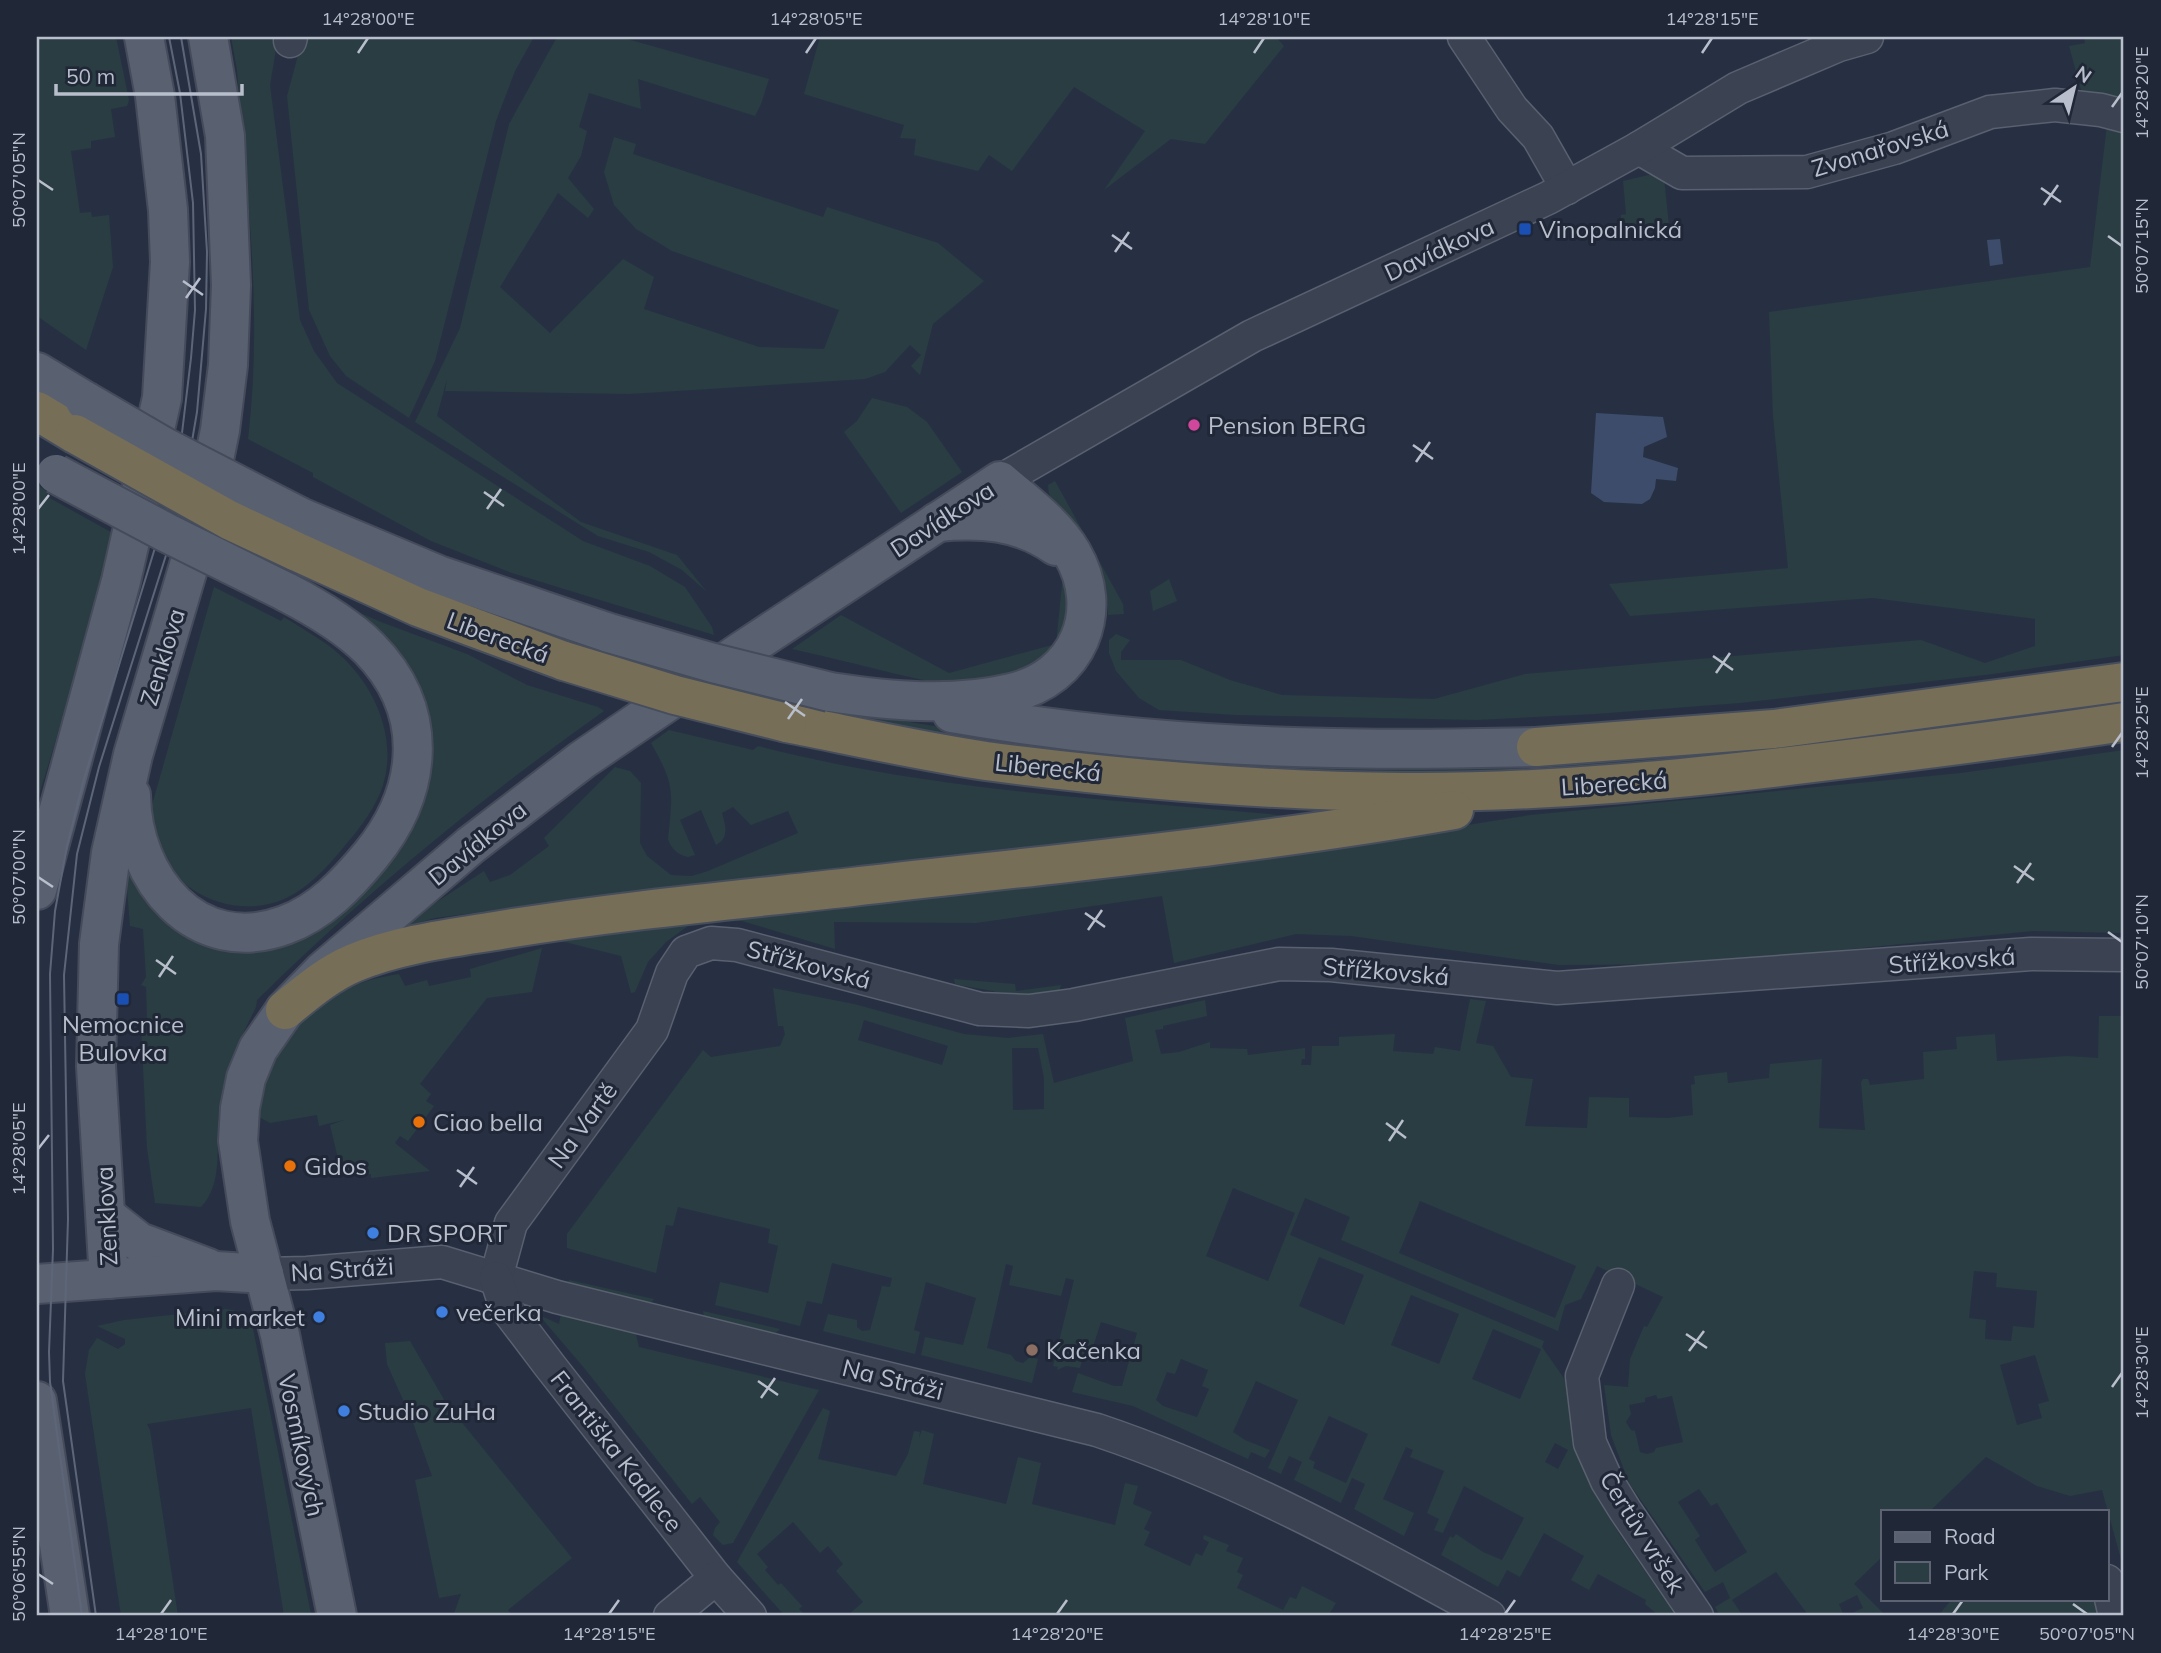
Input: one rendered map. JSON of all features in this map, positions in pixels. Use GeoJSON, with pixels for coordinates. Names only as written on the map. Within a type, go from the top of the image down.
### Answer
{"type":"FeatureCollection","features":[{"type":"Feature","properties":{"kind":"highway","name":"Liberecká"},"geometry":{"type":"LineString","coordinates":[[40,382],[80,418],[229,520],[298,534],[418,607],[564,661],[675,695],[787,723],[983,760],[1164,780],[1404,792],[1580,787],[2016,739],[2124,722]]}},
{"type":"Feature","properties":{"kind":"highway","name":"Liberecká"},"geometry":{"type":"LineString","coordinates":[[1536,747],[1774,729],[2124,682]]}},
{"type":"Feature","properties":{"kind":"highway"},"geometry":{"type":"LineString","coordinates":[[285,1010],[321,981],[355,963],[405,947],[532,925],[1169,851],[1367,825],[1580,787]]}},
{"type":"Feature","properties":{"kind":"highway"},"geometry":{"type":"LineString","coordinates":[[365,935],[386,946],[405,947]]}},
{"type":"Feature","properties":{"kind":"main road","name":"Zenklova"},"geometry":{"type":"LineString","coordinates":[[104,1279],[106,1216],[96,1066],[99,944],[111,853],[133,755],[200,528],[220,430],[228,365],[231,285],[225,136],[208,37]]}},
{"type":"Feature","properties":{"kind":"main road"},"geometry":{"type":"LineString","coordinates":[[37,890],[121,581],[162,398],[170,262],[169,210],[144,40]]}},
{"type":"Feature","properties":{"kind":"main road"},"geometry":{"type":"LineString","coordinates":[[46,468],[326,614],[369,648],[393,680],[409,716],[414,758],[402,806],[392,826],[346,883],[316,909],[293,922],[268,930],[228,931],[207,926],[187,916],[157,884],[139,846],[131,800],[133,755]]}},
{"type":"Feature","properties":{"kind":"main road"},"geometry":{"type":"LineString","coordinates":[[830,692],[871,698],[953,701],[1032,687],[1062,667],[1076,649],[1085,624],[1085,583],[1079,565],[1058,534],[1000,481]]}},
{"type":"Feature","properties":{"kind":"main road","name":"Davídkova"},"geometry":{"type":"LineString","coordinates":[[250,1221],[238,1141],[240,1108],[246,1079],[258,1049],[285,1010],[323,971],[471,845],[582,760],[1000,481]]}},
{"type":"Feature","properties":{"kind":"main road"},"geometry":{"type":"LineString","coordinates":[[937,522],[982,519],[1025,529],[1044,538],[1079,565]]}},
{"type":"Feature","properties":{"kind":"main road","name":"Liberecká"},"geometry":{"type":"LineString","coordinates":[[298,534],[441,576],[609,633],[713,663],[830,692],[1047,729],[1175,740],[1333,748],[1536,747]]}},
{"type":"Feature","properties":{"kind":"main road"},"geometry":{"type":"LineString","coordinates":[[106,1216],[139,1242],[216,1271]]}},
{"type":"Feature","properties":{"kind":"main road","name":"Vosmíkových"},"geometry":{"type":"LineString","coordinates":[[250,1221],[280,1335],[337,1616]]}},
{"type":"Feature","properties":{"kind":"main road"},"geometry":{"type":"LineString","coordinates":[[37,1284],[216,1271],[264,1274]]}},
{"type":"Feature","properties":{"kind":"main road"},"geometry":{"type":"LineString","coordinates":[[37,1401],[70,1616]]}},
{"type":"Feature","properties":{"kind":"street"},"geometry":{"type":"LineString","coordinates":[[1464,37],[1512,109],[1538,137],[1567,188]]}},
{"type":"Feature","properties":{"kind":"street","name":"Davídkova"},"geometry":{"type":"LineString","coordinates":[[1000,481],[1252,336],[1567,188],[1738,88],[1839,45],[1867,37]]}},
{"type":"Feature","properties":{"kind":"street","name":"Zvonařovská"},"geometry":{"type":"LineString","coordinates":[[1639,148],[1682,173],[1807,172],[1894,148],[1990,112],[2055,105],[2101,110],[2124,116]]}},
{"type":"Feature","properties":{"kind":"street","name":"Střížkovská"},"geometry":{"type":"LineString","coordinates":[[672,973],[686,953],[711,943],[737,945],[981,1010],[1029,1011],[1074,1005],[1279,964],[1331,965],[1557,988],[2031,954],[2124,955]]}},
{"type":"Feature","properties":{"kind":"street","name":"Na Vartě"},"geometry":{"type":"LineString","coordinates":[[496,1278],[511,1223],[652,1030],[672,973]]}},
{"type":"Feature","properties":{"kind":"street","name":"Na Stráži"},"geometry":{"type":"LineString","coordinates":[[264,1274],[435,1262],[457,1265],[557,1297],[1097,1430],[1160,1451],[1289,1511],[1450,1607],[1489,1616]]}},
{"type":"Feature","properties":{"kind":"street","name":"Františka Kadlece"},"geometry":{"type":"LineString","coordinates":[[496,1278],[506,1308],[716,1578],[750,1616]]}},
{"type":"Feature","properties":{"kind":"street","name":"Čertův vršek"},"geometry":{"type":"LineString","coordinates":[[1618,1285],[1582,1376],[1590,1443],[1613,1491],[1697,1616]]}},
{"type":"Feature","properties":{"kind":"street"},"geometry":{"type":"LineString","coordinates":[[670,1616],[716,1578]]}},
{"type":"Feature","properties":{"kind":"street"},"geometry":{"type":"LineString","coordinates":[[2108,1585],[2115,1616]]}},
{"type":"Feature","properties":{"kind":"green space"},"geometry":{"type":"Polygon","coordinates":[[[37,37],[116,37],[129,100],[127,106],[111,109],[115,137],[91,141],[91,148],[71,151],[80,213],[91,212],[92,217],[109,215],[113,267],[86,350],[37,316],[37,37]]]}},
{"type":"Feature","properties":{"kind":"green space"},"geometry":{"type":"Polygon","coordinates":[[[231,37],[278,37],[270,85],[300,320],[314,351],[337,383],[583,541],[650,566],[685,587],[712,627],[714,635],[512,573],[431,541],[248,439],[254,300],[237,70],[231,37]]]}},
{"type":"Feature","properties":{"kind":"green space"},"geometry":{"type":"Polygon","coordinates":[[[303,37],[534,37],[515,71],[496,121],[435,361],[409,418],[346,376],[330,356],[309,310],[287,96],[303,37]]]}},
{"type":"Feature","properties":{"kind":"green space"},"geometry":{"type":"Polygon","coordinates":[[[557,37],[620,37],[769,79],[755,116],[638,79],[641,109],[589,93],[579,127],[587,131],[581,156],[568,178],[594,209],[588,218],[558,193],[500,287],[550,333],[623,259],[654,277],[644,309],[759,347],[824,349],[839,310],[672,251],[636,229],[614,205],[604,172],[614,137],[636,144],[633,154],[823,217],[827,207],[938,243],[984,281],[933,324],[920,375],[911,366],[921,355],[910,345],[885,372],[865,379],[629,394],[445,391],[447,379],[437,416],[581,522],[677,555],[707,592],[682,570],[649,552],[598,536],[415,422],[460,328],[509,124],[557,37]]]}},
{"type":"Feature","properties":{"kind":"green space"},"geometry":{"type":"Polygon","coordinates":[[[820,37],[1276,37],[1284,46],[1205,144],[1171,139],[1104,190],[1145,131],[1074,87],[1012,171],[989,155],[978,171],[914,155],[916,139],[900,138],[904,125],[804,94],[820,37]]]}},
{"type":"Feature","properties":{"kind":"green space"},"geometry":{"type":"Polygon","coordinates":[[[2084,37],[2124,37],[2124,110],[2084,101],[2069,46],[2085,43],[2084,37]]]}},
{"type":"Feature","properties":{"kind":"green space"},"geometry":{"type":"Polygon","coordinates":[[[2107,125],[2124,129],[2124,655],[1993,674],[1740,703],[1477,720],[1235,715],[1159,710],[1139,698],[1116,671],[1109,653],[1109,640],[1116,634],[1130,640],[1121,652],[1121,660],[1181,660],[1230,680],[1282,695],[1434,699],[1525,674],[1921,640],[1985,663],[2035,646],[2035,619],[1873,598],[1630,616],[1609,584],[1788,568],[1773,416],[1769,312],[2090,267],[2107,125]]]}},
{"type":"Feature","properties":{"kind":"green space"},"geometry":{"type":"Polygon","coordinates":[[[1657,173],[1664,178],[1669,225],[1621,233],[1621,215],[1626,214],[1623,181],[1657,173]]]}},
{"type":"Feature","properties":{"kind":"green space"},"geometry":{"type":"Polygon","coordinates":[[[872,398],[907,407],[927,422],[962,472],[901,513],[844,432],[857,421],[872,398]]]}},
{"type":"Feature","properties":{"kind":"green space"},"geometry":{"type":"Polygon","coordinates":[[[1055,481],[1123,604],[1124,614],[1108,615],[1104,582],[1093,552],[1082,532],[1056,507],[1049,494],[1048,485],[1055,481]]]}},
{"type":"Feature","properties":{"kind":"green space"},"geometry":{"type":"Polygon","coordinates":[[[37,485],[48,492],[46,496],[118,536],[37,802],[37,605],[40,563],[37,541],[37,485]]]}},
{"type":"Feature","properties":{"kind":"green space"},"geometry":{"type":"Polygon","coordinates":[[[1039,543],[1056,555],[1064,567],[1070,612],[1061,643],[1041,667],[1028,676],[998,686],[970,688],[896,674],[792,649],[841,615],[949,673],[1056,644],[1063,575],[1051,556],[1037,546],[1039,543]]]}},
{"type":"Feature","properties":{"kind":"green space"},"geometry":{"type":"Polygon","coordinates":[[[1169,579],[1177,601],[1153,611],[1150,591],[1169,579]]]}},
{"type":"Feature","properties":{"kind":"green space"},"geometry":{"type":"Polygon","coordinates":[[[295,584],[381,622],[467,654],[527,685],[604,711],[513,778],[424,849],[381,885],[257,1000],[222,1090],[218,1116],[218,1158],[209,1196],[201,1207],[155,1203],[147,1148],[141,1026],[147,1019],[146,987],[141,985],[146,977],[143,929],[130,926],[126,877],[129,872],[145,895],[169,919],[315,923],[423,742],[295,584]]]}},
{"type":"Feature","properties":{"kind":"green space"},"geometry":{"type":"Polygon","coordinates":[[[214,587],[281,621],[284,617],[323,641],[343,658],[357,673],[377,707],[387,746],[383,785],[373,808],[358,830],[333,860],[299,891],[279,901],[261,905],[224,903],[191,889],[166,863],[150,828],[152,805],[214,587]]]}},
{"type":"Feature","properties":{"kind":"green space"},"geometry":{"type":"Polygon","coordinates":[[[723,680],[885,718],[1138,753],[2124,698],[2124,709],[1780,752],[1470,775],[1249,771],[918,735],[712,687],[723,680]]]}},
{"type":"Feature","properties":{"kind":"green space"},"geometry":{"type":"Polygon","coordinates":[[[669,730],[753,750],[758,746],[825,762],[960,784],[1301,817],[697,884],[435,918],[405,927],[406,922],[484,871],[490,882],[510,875],[549,846],[544,838],[615,767],[630,771],[641,783],[640,843],[647,856],[671,875],[692,876],[708,871],[798,833],[788,811],[751,825],[733,807],[722,813],[725,835],[716,845],[701,810],[680,820],[695,855],[688,857],[675,851],[668,839],[671,799],[668,779],[651,743],[669,730]]]}},
{"type":"Feature","properties":{"kind":"green space"},"geometry":{"type":"Polygon","coordinates":[[[2124,750],[2124,933],[2033,931],[1701,964],[1559,965],[1351,936],[1296,934],[1174,963],[1162,896],[976,923],[834,922],[835,949],[742,921],[709,920],[688,926],[666,942],[648,962],[635,992],[631,993],[621,956],[545,937],[1366,841],[1530,815],[1961,773],[2124,750]]]}},
{"type":"Feature","properties":{"kind":"green space"},"geometry":{"type":"Polygon","coordinates":[[[542,948],[532,992],[487,998],[420,1084],[431,1094],[426,1101],[434,1106],[425,1118],[420,1115],[413,1117],[412,1122],[417,1129],[408,1141],[400,1136],[395,1143],[430,1171],[371,1178],[371,1174],[351,1176],[350,1170],[341,1171],[330,1125],[344,1120],[319,1126],[317,1115],[270,1123],[257,1116],[273,1061],[302,1019],[321,1003],[370,980],[399,974],[405,986],[427,980],[429,986],[471,977],[470,969],[542,948]]]}},
{"type":"Feature","properties":{"kind":"green space"},"geometry":{"type":"Polygon","coordinates":[[[954,979],[1015,984],[1016,991],[1061,985],[1057,999],[1013,1002],[993,991],[955,984],[954,979]]]}},
{"type":"Feature","properties":{"kind":"green space"},"geometry":{"type":"Polygon","coordinates":[[[773,988],[854,1004],[964,1034],[1008,1038],[1043,1034],[1054,1083],[1133,1061],[1125,1018],[1205,1000],[1207,1016],[1155,1030],[1161,1054],[1179,1052],[1210,1042],[1210,1048],[1247,1049],[1248,1055],[1305,1048],[1305,1059],[1302,1059],[1301,1065],[1311,1065],[1312,1046],[1339,1046],[1339,1037],[1395,1034],[1393,1051],[1433,1054],[1435,1047],[1460,1051],[1470,999],[1486,1001],[1476,1043],[1493,1046],[1511,1077],[1533,1079],[1525,1126],[1587,1128],[1589,1097],[1629,1098],[1629,1117],[1668,1118],[1693,1115],[1691,1085],[1695,1084],[1694,1076],[1727,1072],[1728,1083],[1769,1078],[1770,1064],[1822,1059],[1819,1128],[1865,1130],[1861,1082],[1863,1079],[1868,1079],[1870,1085],[1924,1079],[1923,1052],[1957,1049],[1956,1037],[1995,1034],[1997,1061],[2067,1056],[2098,1058],[2099,1016],[2124,1016],[2124,1570],[2102,1490],[2070,1496],[2037,1486],[1986,1457],[1931,1510],[1881,1510],[1881,1558],[1854,1584],[1886,1616],[1845,1616],[1863,1608],[1857,1595],[1839,1604],[1844,1616],[1809,1616],[1776,1572],[1732,1600],[1743,1616],[1720,1616],[1715,1607],[1730,1598],[1723,1582],[1705,1592],[1629,1483],[1611,1435],[1604,1385],[1628,1387],[1630,1359],[1644,1326],[1647,1327],[1663,1297],[1597,1266],[1581,1299],[1565,1305],[1558,1331],[1341,1240],[1350,1217],[1305,1198],[1290,1235],[1544,1341],[1542,1347],[1568,1384],[1574,1438],[1593,1490],[1620,1535],[1676,1616],[1659,1616],[1645,1604],[1646,1600],[1598,1574],[1589,1590],[1571,1580],[1584,1556],[1544,1533],[1520,1577],[1507,1570],[1498,1587],[1441,1555],[1450,1536],[1453,1538],[1456,1534],[1483,1552],[1502,1560],[1524,1518],[1464,1486],[1443,1533],[1434,1530],[1439,1519],[1427,1513],[1444,1471],[1410,1457],[1413,1450],[1406,1447],[1383,1499],[1414,1513],[1404,1536],[1354,1509],[1365,1484],[1352,1478],[1341,1503],[1294,1480],[1302,1462],[1289,1456],[1281,1474],[1268,1468],[1298,1400],[1256,1381],[1233,1432],[1270,1450],[1265,1458],[1251,1452],[1248,1459],[1133,1406],[1072,1392],[1078,1373],[1114,1386],[1122,1386],[1137,1333],[1101,1322],[1093,1347],[1086,1346],[1080,1368],[1066,1366],[1057,1370],[1058,1367],[1053,1366],[1074,1280],[1066,1278],[1061,1296],[1009,1285],[1013,1266],[1006,1264],[987,1348],[1011,1355],[1016,1361],[1023,1363],[1030,1357],[1038,1359],[1032,1383],[921,1355],[925,1337],[963,1345],[976,1298],[926,1282],[914,1330],[920,1332],[915,1354],[823,1331],[828,1314],[857,1320],[857,1327],[862,1331],[870,1330],[882,1286],[890,1287],[892,1278],[832,1263],[822,1304],[807,1301],[800,1326],[715,1305],[720,1282],[768,1293],[778,1246],[768,1243],[770,1229],[678,1207],[673,1226],[666,1225],[656,1273],[567,1248],[567,1234],[703,1050],[711,1057],[780,1046],[785,1034],[783,1026],[778,1026],[773,988]],[[864,1020],[858,1040],[942,1065],[948,1046],[864,1020]],[[1012,1048],[1013,1110],[1044,1109],[1044,1078],[1038,1048],[1012,1048]],[[1233,1188],[1206,1256],[1268,1281],[1295,1213],[1233,1188]],[[1420,1201],[1399,1253],[1555,1318],[1576,1266],[1420,1201]],[[1319,1257],[1299,1306],[1344,1325],[1364,1275],[1319,1257]],[[1974,1271],[1969,1318],[1986,1320],[1985,1339],[2011,1341],[2013,1326],[2034,1328],[2037,1291],[1996,1287],[1997,1273],[1974,1271]],[[1411,1295],[1391,1345],[1439,1364],[1459,1314],[1411,1295]],[[1493,1329],[1472,1379],[1520,1399],[1541,1349],[1493,1329]],[[2035,1355],[2000,1365],[2017,1425],[2042,1418],[2038,1404],[2049,1401],[2035,1355]],[[1181,1359],[1175,1374],[1167,1372],[1156,1400],[1163,1406],[1197,1417],[1209,1389],[1202,1386],[1208,1370],[1181,1359]],[[1656,1395],[1645,1398],[1645,1402],[1629,1405],[1631,1414],[1626,1422],[1631,1430],[1635,1431],[1640,1452],[1647,1454],[1654,1452],[1656,1448],[1683,1442],[1672,1396],[1658,1399],[1656,1395]],[[1329,1416],[1309,1459],[1315,1462],[1313,1468],[1346,1483],[1368,1434],[1329,1416]],[[1555,1443],[1545,1462],[1558,1469],[1568,1450],[1555,1443]],[[1699,1489],[1678,1502],[1700,1536],[1695,1540],[1715,1572],[1747,1552],[1717,1503],[1711,1506],[1699,1489]]]}},
{"type":"Feature","properties":{"kind":"green space"},"geometry":{"type":"Polygon","coordinates":[[[569,1280],[654,1299],[649,1305],[567,1285],[569,1280]]]}},
{"type":"Feature","properties":{"kind":"green space"},"geometry":{"type":"Polygon","coordinates":[[[226,1309],[238,1311],[252,1324],[311,1614],[284,1616],[251,1408],[147,1424],[178,1616],[121,1616],[85,1374],[89,1350],[97,1338],[118,1349],[125,1344],[125,1339],[97,1326],[124,1320],[226,1309]]]}},
{"type":"Feature","properties":{"kind":"green space"},"geometry":{"type":"Polygon","coordinates":[[[703,1311],[780,1329],[774,1335],[704,1318],[703,1311]]]}},
{"type":"Feature","properties":{"kind":"green space"},"geometry":{"type":"Polygon","coordinates":[[[561,1313],[635,1331],[639,1347],[819,1390],[733,1543],[723,1545],[713,1535],[720,1522],[700,1497],[692,1504],[539,1315],[559,1324],[561,1313]]]}},
{"type":"Feature","properties":{"kind":"green space"},"geometry":{"type":"Polygon","coordinates":[[[410,1341],[446,1403],[572,1558],[508,1610],[513,1616],[453,1616],[461,1594],[439,1598],[415,1480],[432,1476],[412,1420],[387,1364],[385,1343],[410,1341]]]}},
{"type":"Feature","properties":{"kind":"green space"},"geometry":{"type":"Polygon","coordinates":[[[823,1408],[830,1411],[818,1459],[896,1476],[908,1454],[914,1431],[920,1432],[919,1438],[922,1430],[934,1434],[923,1484],[1006,1504],[1018,1457],[1041,1463],[1032,1504],[1115,1525],[1125,1483],[1138,1486],[1133,1504],[1152,1512],[1144,1529],[1150,1532],[1144,1545],[1190,1566],[1196,1553],[1202,1556],[1209,1542],[1203,1539],[1204,1535],[1229,1545],[1226,1551],[1243,1558],[1237,1572],[1243,1575],[1237,1588],[1283,1610],[1290,1597],[1296,1599],[1302,1586],[1336,1603],[1328,1616],[847,1616],[863,1602],[836,1571],[843,1564],[828,1546],[820,1553],[793,1522],[757,1554],[768,1567],[765,1570],[802,1606],[799,1609],[806,1616],[785,1616],[737,1562],[823,1408]]]}},
{"type":"Feature","properties":{"kind":"green space"},"geometry":{"type":"Polygon","coordinates":[[[1951,1600],[2100,1600],[2105,1616],[1938,1616],[1951,1600]]]}},
{"type":"Feature","properties":{"kind":"water"},"geometry":{"type":"Polygon","coordinates":[[[2000,239],[2003,264],[1990,266],[1987,240],[2000,239]]]}},
{"type":"Feature","properties":{"kind":"water"},"geometry":{"type":"Polygon","coordinates":[[[1596,413],[1663,417],[1667,437],[1644,447],[1643,457],[1678,468],[1676,481],[1656,479],[1650,499],[1642,504],[1604,502],[1591,493],[1596,413]]]}},
{"type":"Feature","properties":{"kind":"tram line"},"geometry":{"type":"LineString","coordinates":[[82,1616],[50,1382],[53,1249],[50,974],[55,911],[67,846],[84,779],[166,512],[179,458],[195,310],[193,203],[180,93],[169,37]]}},
{"type":"Feature","properties":{"kind":"tram line"},"geometry":{"type":"LineString","coordinates":[[96,1616],[63,1381],[68,1219],[64,975],[77,854],[99,767],[180,511],[197,412],[206,309],[207,252],[201,154],[181,37]]}},
{"type":"Feature","properties":{"kind":"place","name":"Vinopalnická"},"geometry":{"type":"Point","coordinates":[1525,229]}},
{"type":"Feature","properties":{"kind":"place","name":"Pension BERG"},"geometry":{"type":"Point","coordinates":[1194,425]}},
{"type":"Feature","properties":{"kind":"place","name":"Nemocnice Bulovka"},"geometry":{"type":"Point","coordinates":[123,999]}},
{"type":"Feature","properties":{"kind":"place","name":"Ciao bella"},"geometry":{"type":"Point","coordinates":[419,1122]}},
{"type":"Feature","properties":{"kind":"place","name":"Gidos"},"geometry":{"type":"Point","coordinates":[290,1166]}},
{"type":"Feature","properties":{"kind":"place","name":"DR SPORT"},"geometry":{"type":"Point","coordinates":[373,1233]}},
{"type":"Feature","properties":{"kind":"place","name":"večerka"},"geometry":{"type":"Point","coordinates":[442,1312]}},
{"type":"Feature","properties":{"kind":"place","name":"Mini market"},"geometry":{"type":"Point","coordinates":[319,1317]}},
{"type":"Feature","properties":{"kind":"place","name":"Kačenka"},"geometry":{"type":"Point","coordinates":[1032,1350]}},
{"type":"Feature","properties":{"kind":"place","name":"Studio ZuHa"},"geometry":{"type":"Point","coordinates":[344,1411]}}]}
